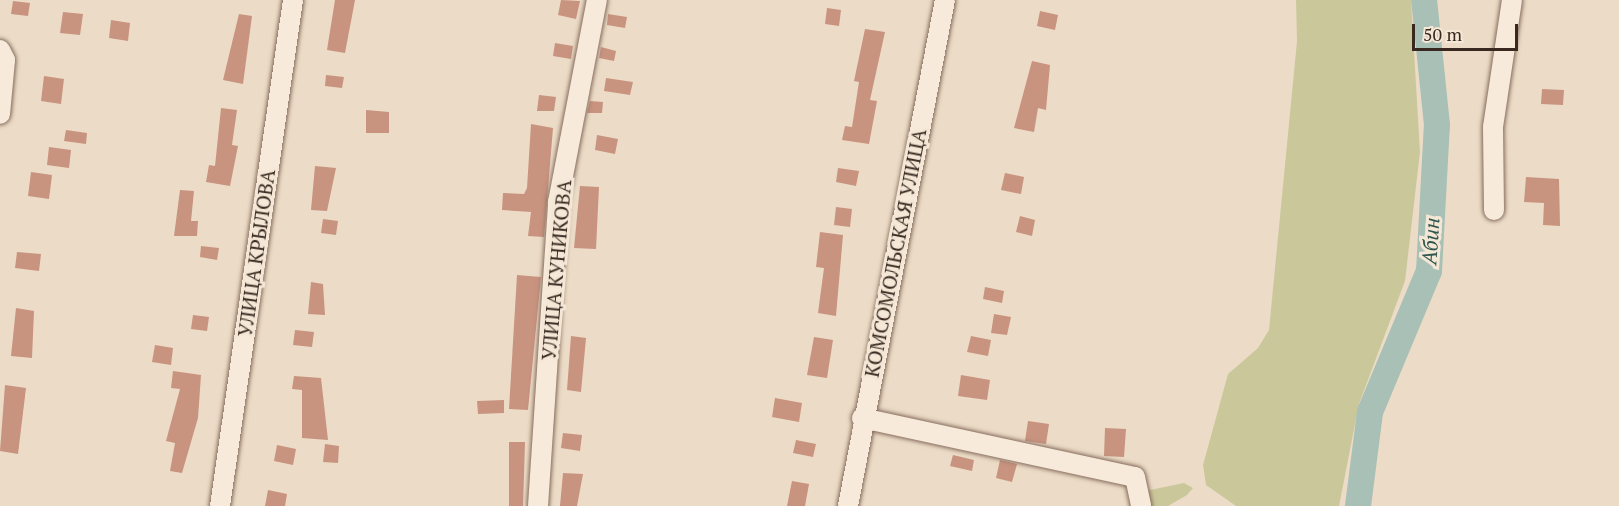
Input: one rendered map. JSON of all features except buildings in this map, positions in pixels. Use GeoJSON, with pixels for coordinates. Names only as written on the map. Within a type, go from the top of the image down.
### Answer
{"type":"FeatureCollection","features":[{"type":"Feature","properties":{"kind":"street","name":"УЛИЦА КРЫЛОВА"},"geometry":{"type":"LineString","coordinates":[[220,506],[292,0]]}},
{"type":"Feature","properties":{"kind":"street","name":"УЛИЦА КУНИКОВА"},"geometry":{"type":"LineString","coordinates":[[538,506],[558,202],[597,0]]}},
{"type":"Feature","properties":{"kind":"street","name":"КОМСОМОЛЬСКАЯ УЛИЦА"},"geometry":{"type":"LineString","coordinates":[[848,506],[862,418],[945,0]]}},
{"type":"Feature","properties":{"kind":"street"},"geometry":{"type":"LineString","coordinates":[[1494,210],[1493,127],[1512,0]]}},
{"type":"Feature","properties":{"kind":"street"},"geometry":{"type":"LineString","coordinates":[[0,50],[5,60],[0,114]]}},
{"type":"Feature","properties":{"kind":"street"},"geometry":{"type":"LineString","coordinates":[[862,418],[1135,477],[1141,506]]}},
{"type":"Feature","properties":{"kind":"shaded area"},"geometry":{"type":"Polygon","coordinates":[[[1296,0],[1411,0],[1420,152],[1405,281],[1359,404],[1339,506],[1236,506],[1206,485],[1203,465],[1228,374],[1258,348],[1269,330],[1297,41],[1296,0]]]}},
{"type":"Feature","properties":{"kind":"shaded area"},"geometry":{"type":"Polygon","coordinates":[[[1184,483],[1193,488],[1187,495],[1168,506],[1149,506],[1145,491],[1184,483]]]}},
{"type":"Feature","properties":{"kind":"waterway","name":"Абин"},"geometry":{"type":"LineString","coordinates":[[1358,506],[1370,412],[1429,271],[1437,125],[1424,0]]}}]}
